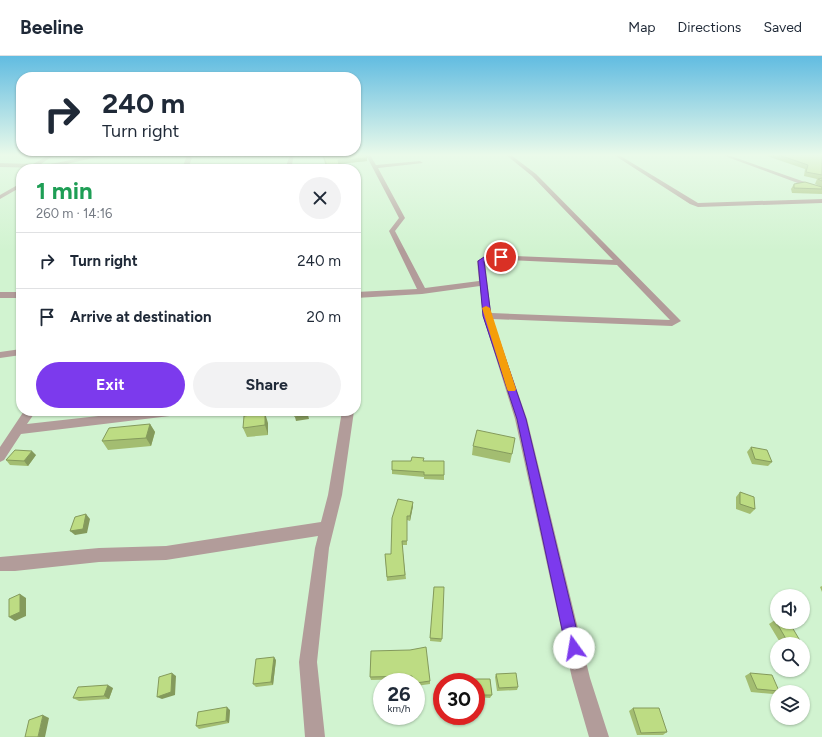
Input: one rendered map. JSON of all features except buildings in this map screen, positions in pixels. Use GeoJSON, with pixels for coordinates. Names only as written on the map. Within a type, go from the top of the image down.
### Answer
{"type":"FeatureCollection","features":[{"type":"Feature","properties":{"kind":"street"},"geometry":{"type":"LineString","coordinates":[[0,196],[16,187]]}},
{"type":"Feature","properties":{"kind":"street"},"geometry":{"type":"LineString","coordinates":[[385,187],[402,218],[392,231],[422,291]]}},
{"type":"Feature","properties":{"kind":"street"},"geometry":{"type":"LineString","coordinates":[[487,316],[676,322],[546,187]]}},
{"type":"Feature","properties":{"kind":"street"},"geometry":{"type":"LineString","coordinates":[[666,187],[692,203],[698,205],[822,201]]}},
{"type":"Feature","properties":{"kind":"street"},"geometry":{"type":"LineString","coordinates":[[599,737],[581,678],[521,419],[487,316],[482,283],[481,261],[487,256],[620,263]]}},
{"type":"Feature","properties":{"kind":"street"},"geometry":{"type":"LineString","coordinates":[[361,295],[422,291],[482,283]]}},
{"type":"Feature","properties":{"kind":"street"},"geometry":{"type":"LineString","coordinates":[[0,295],[16,295]]}},
{"type":"Feature","properties":{"kind":"street"},"geometry":{"type":"LineString","coordinates":[[0,355],[16,353]]}},
{"type":"Feature","properties":{"kind":"street"},"geometry":{"type":"LineString","coordinates":[[2,451],[27,416]]}},
{"type":"Feature","properties":{"kind":"street"},"geometry":{"type":"LineString","coordinates":[[18,430],[136,416]]}},
{"type":"Feature","properties":{"kind":"street"},"geometry":{"type":"LineString","coordinates":[[315,737],[308,680],[308,662],[326,528],[335,495],[347,416]]}},
{"type":"Feature","properties":{"kind":"street"},"geometry":{"type":"LineString","coordinates":[[0,564],[15,564],[98,555],[166,553],[326,528]]}},
{"type":"Feature","properties":{"kind":"slow traffic"},"geometry":{"type":"LineString","coordinates":[[486,308],[487,316],[511,389]]}},
{"type":"Feature","properties":{"kind":"route"},"geometry":{"type":"LineString","coordinates":[[501,257],[487,256],[482,258],[481,261],[482,283],[487,316],[521,419],[574,648]]}}]}
